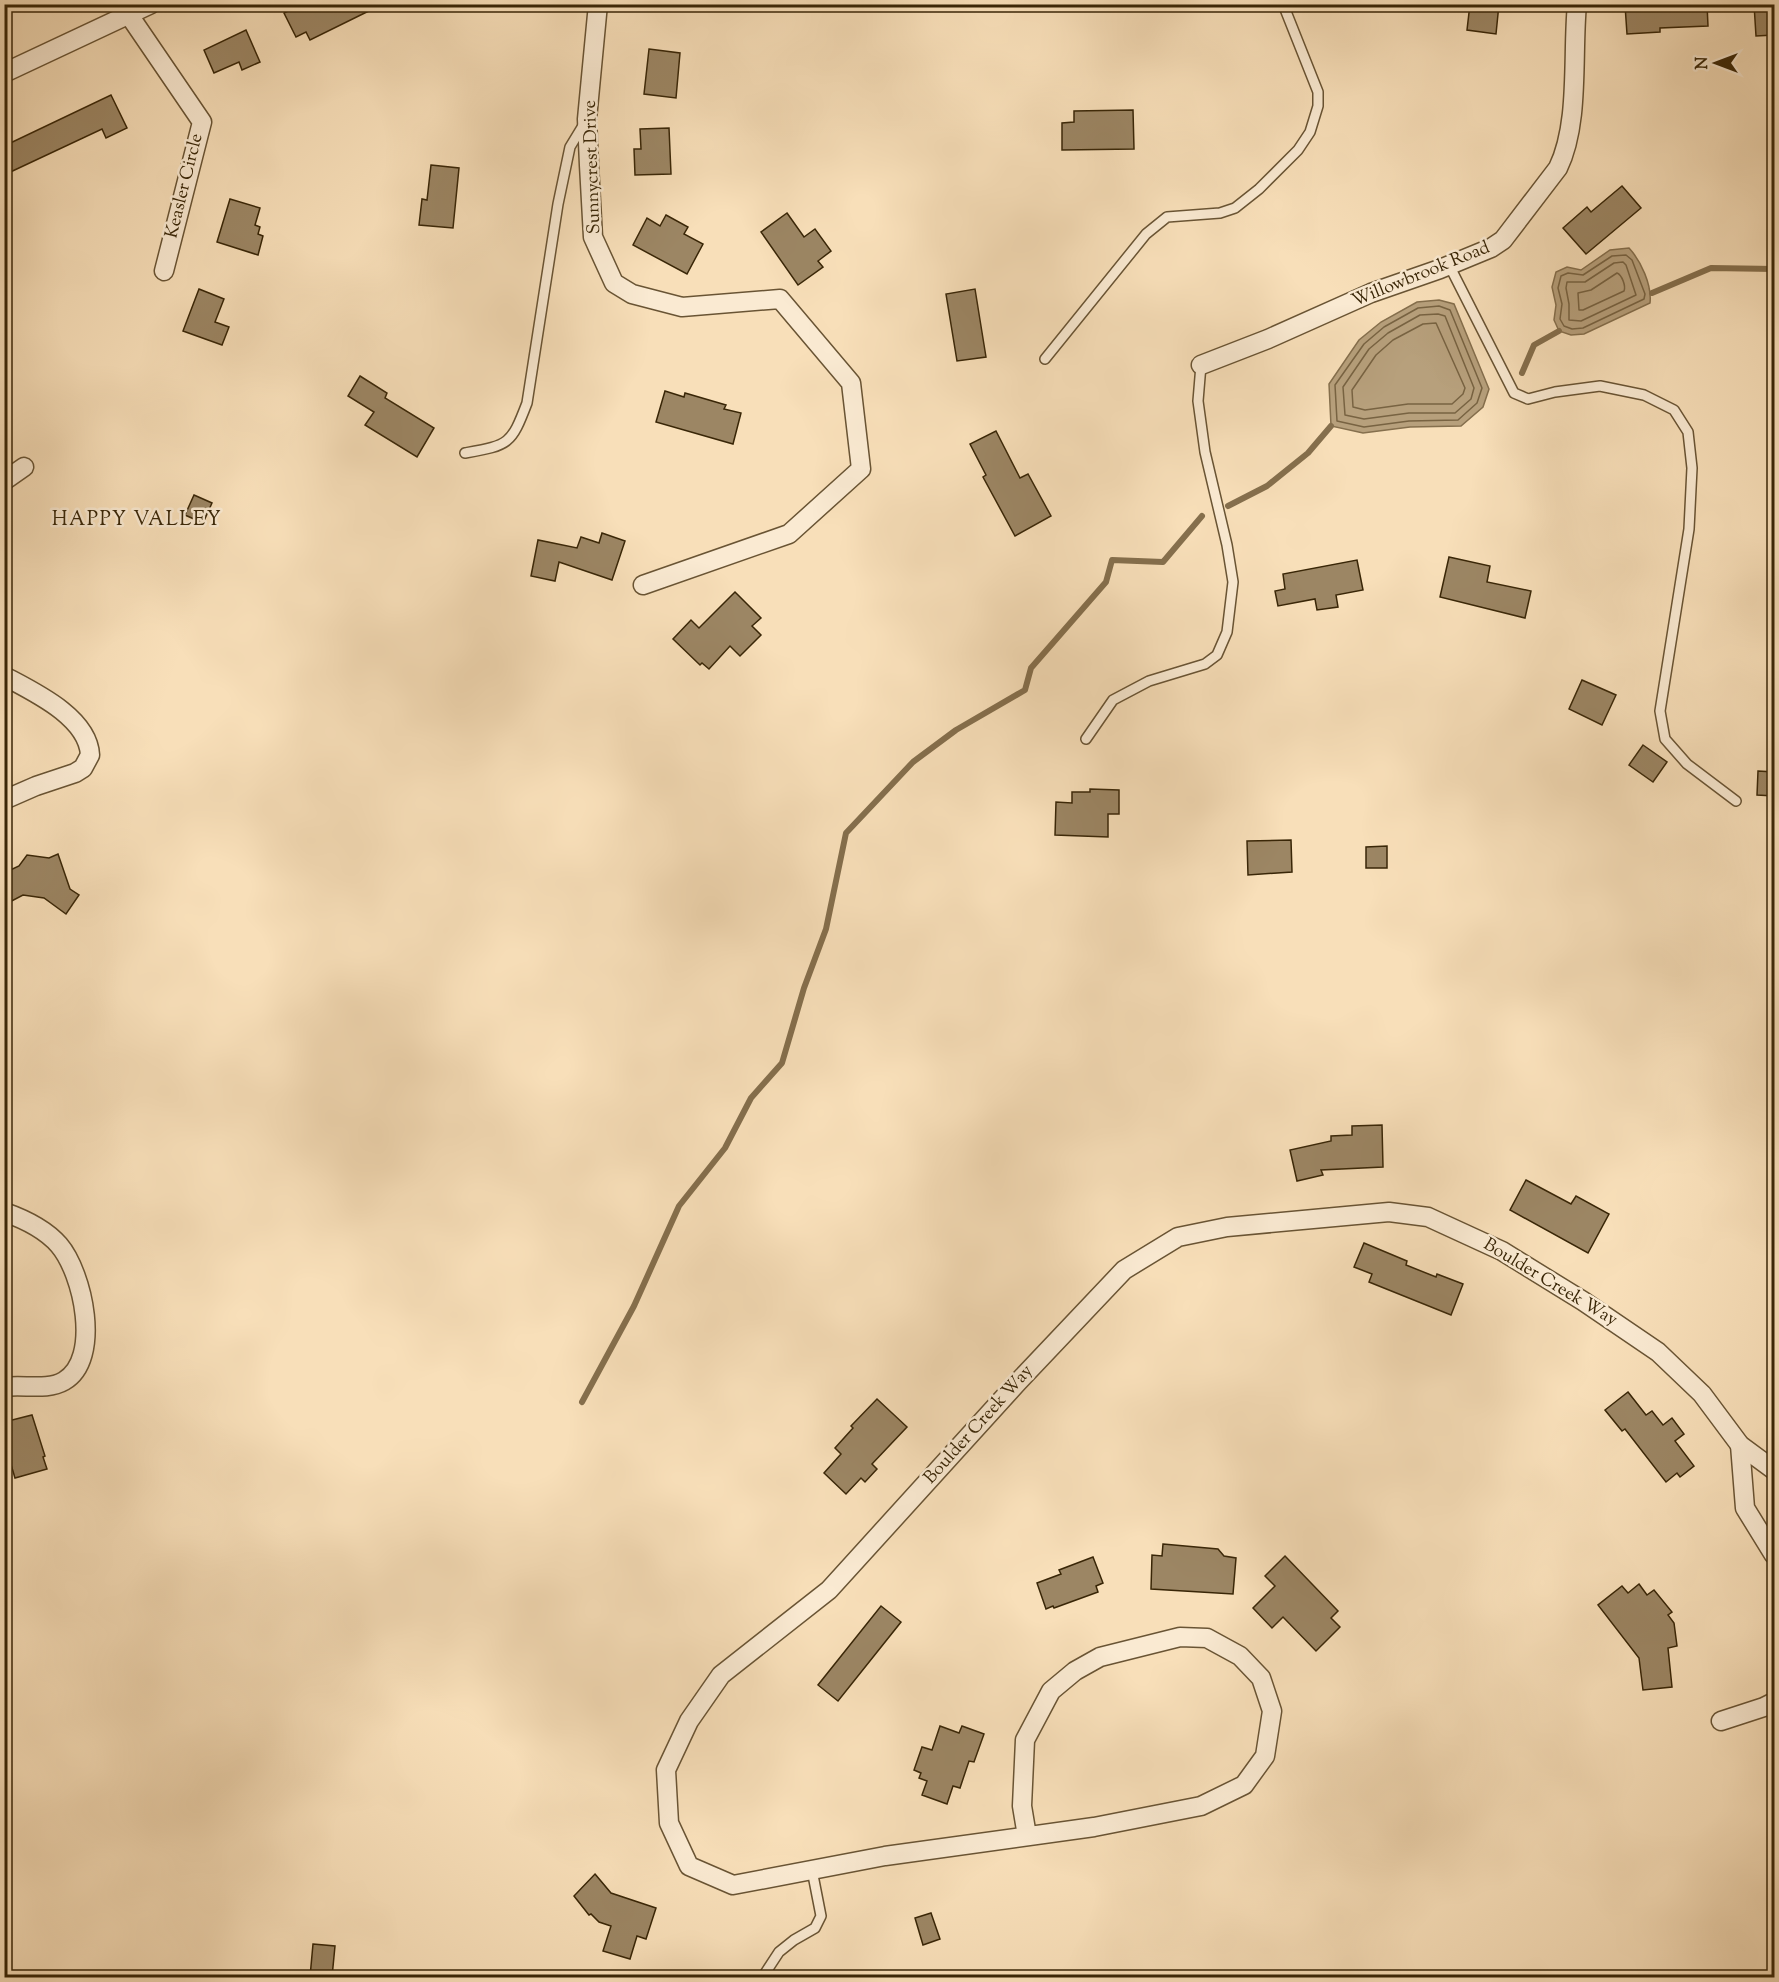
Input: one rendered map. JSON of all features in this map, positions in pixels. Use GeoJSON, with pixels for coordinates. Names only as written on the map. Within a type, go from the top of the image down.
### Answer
{"type":"FeatureCollection","features":[{"type":"Feature","properties":{"kind":"street"},"geometry":{"type":"LineString","coordinates":[[4,73],[151,4]]}},
{"type":"Feature","properties":{"kind":"street","name":"Sunnycrest Drive"},"geometry":{"type":"LineString","coordinates":[[598,4],[586,119],[593,237],[614,284],[632,294],[682,307],[780,299],[851,383],[861,469],[789,534],[643,585]]}},
{"type":"Feature","properties":{"kind":"street","name":"Willowbrook Road"},"geometry":{"type":"LineString","coordinates":[[1201,365],[1268,339],[1371,293],[1449,266],[1491,248],[1503,240],[1558,168],[1567,145],[1577,4]]}},
{"type":"Feature","properties":{"kind":"street","name":"Keasler Circle"},"geometry":{"type":"LineString","coordinates":[[129,15],[202,122],[164,271]]}},
{"type":"Feature","properties":{"kind":"street"},"geometry":{"type":"LineString","coordinates":[[4,481],[24,467]]}},
{"type":"Feature","properties":{"kind":"street"},"geometry":{"type":"LineString","coordinates":[[4,676],[36,692],[71,718],[86,737],[90,755],[83,768],[75,773],[4,800]]}},
{"type":"Feature","properties":{"kind":"street"},"geometry":{"type":"LineString","coordinates":[[4,1212],[44,1232],[58,1244],[67,1256],[82,1297],[85,1337],[84,1354],[79,1366],[65,1381],[54,1385],[4,1387]]}},
{"type":"Feature","properties":{"kind":"street","name":"Boulder Creek Way"},"geometry":{"type":"LineString","coordinates":[[1027,1836],[1022,1806],[1025,1740],[1051,1691],[1075,1671],[1100,1657],[1180,1637],[1207,1638],[1240,1656],[1261,1678],[1272,1711],[1265,1756],[1244,1785],[1201,1806],[1095,1827],[885,1856],[733,1886],[688,1866],[669,1823],[666,1770],[688,1721],[721,1675],[829,1590],[1017,1383],[1124,1270],[1178,1237],[1227,1227],[1389,1212],[1428,1216],[1502,1251],[1658,1352],[1702,1394],[1740,1444],[1774,1470]]}},
{"type":"Feature","properties":{"kind":"street"},"geometry":{"type":"LineString","coordinates":[[1740,1444],[1745,1509],[1774,1555]]}},
{"type":"Feature","properties":{"kind":"street"},"geometry":{"type":"LineString","coordinates":[[1721,1721],[1764,1707],[1774,1701]]}},
{"type":"Feature","properties":{"kind":"lane"},"geometry":{"type":"LineString","coordinates":[[1045,359],[1146,234],[1167,217],[1220,213],[1235,208],[1259,189],[1298,150],[1310,132],[1318,106],[1318,92],[1283,4]]}},
{"type":"Feature","properties":{"kind":"lane"},"geometry":{"type":"LineString","coordinates":[[465,453],[504,442],[516,432],[527,403],[558,204],[570,147],[586,119]]}},
{"type":"Feature","properties":{"kind":"lane"},"geometry":{"type":"LineString","coordinates":[[1449,266],[1515,393],[1528,399],[1555,392],[1600,386],[1644,395],[1674,410],[1688,432],[1692,468],[1689,529],[1660,711],[1665,739],[1687,764],[1736,801]]}},
{"type":"Feature","properties":{"kind":"lane"},"geometry":{"type":"LineString","coordinates":[[1086,739],[1113,700],[1149,681],[1205,664],[1217,655],[1227,632],[1233,582],[1227,545],[1205,452],[1197,401],[1201,365]]}},
{"type":"Feature","properties":{"kind":"lane"},"geometry":{"type":"LineString","coordinates":[[762,1977],[779,1952],[815,1928],[821,1916],[812,1870]]}},
{"type":"Feature","properties":{"kind":"water"},"geometry":{"type":"Polygon","coordinates":[[[1629,248],[1645,274],[1650,303],[1584,334],[1571,335],[1559,331],[1554,320],[1556,305],[1552,287],[1556,272],[1567,267],[1581,270],[1610,250],[1629,248]]]}},
{"type":"Feature","properties":{"kind":"water"},"geometry":{"type":"Polygon","coordinates":[[[1439,300],[1454,304],[1489,389],[1483,407],[1461,426],[1410,427],[1363,433],[1331,426],[1329,384],[1359,340],[1381,322],[1417,302],[1439,300]]]}},
{"type":"Feature","properties":{"kind":"building"},"geometry":{"type":"Polygon","coordinates":[[[302,4],[383,4],[310,40],[306,32],[296,37],[284,13],[302,4]]]}},
{"type":"Feature","properties":{"kind":"building"},"geometry":{"type":"Polygon","coordinates":[[[1470,4],[1499,4],[1496,34],[1467,30],[1470,4]]]}},
{"type":"Feature","properties":{"kind":"building"},"geometry":{"type":"Polygon","coordinates":[[[1707,4],[1708,26],[1660,28],[1660,32],[1627,34],[1625,5],[1707,4]]]}},
{"type":"Feature","properties":{"kind":"building"},"geometry":{"type":"Polygon","coordinates":[[[1754,4],[1774,4],[1774,35],[1756,36],[1754,4]]]}},
{"type":"Feature","properties":{"kind":"building"},"geometry":{"type":"Polygon","coordinates":[[[246,30],[260,62],[242,70],[239,62],[214,73],[204,50],[246,30]]]}},
{"type":"Feature","properties":{"kind":"building"},"geometry":{"type":"Polygon","coordinates":[[[649,49],[680,53],[676,98],[644,94],[649,49]]]}},
{"type":"Feature","properties":{"kind":"building"},"geometry":{"type":"Polygon","coordinates":[[[111,95],[127,128],[106,138],[102,129],[4,175],[4,146],[111,95]]]}},
{"type":"Feature","properties":{"kind":"building"},"geometry":{"type":"Polygon","coordinates":[[[1133,110],[1134,149],[1062,150],[1062,123],[1074,122],[1074,111],[1133,110]]]}},
{"type":"Feature","properties":{"kind":"building"},"geometry":{"type":"Polygon","coordinates":[[[669,128],[671,174],[635,175],[634,149],[641,149],[640,129],[669,128]]]}},
{"type":"Feature","properties":{"kind":"building"},"geometry":{"type":"Polygon","coordinates":[[[431,165],[459,168],[453,228],[419,225],[422,199],[427,200],[431,165]]]}},
{"type":"Feature","properties":{"kind":"building"},"geometry":{"type":"Polygon","coordinates":[[[1622,186],[1641,208],[1586,254],[1563,228],[1587,207],[1591,212],[1622,186]]]}},
{"type":"Feature","properties":{"kind":"building"},"geometry":{"type":"Polygon","coordinates":[[[230,199],[260,208],[255,225],[260,227],[258,234],[263,236],[258,255],[217,242],[230,199]]]}},
{"type":"Feature","properties":{"kind":"building"},"geometry":{"type":"Polygon","coordinates":[[[787,213],[804,237],[815,229],[831,251],[818,261],[823,267],[798,285],[761,232],[787,213]]]}},
{"type":"Feature","properties":{"kind":"building"},"geometry":{"type":"Polygon","coordinates":[[[666,215],[688,227],[684,234],[703,244],[687,274],[633,245],[647,218],[660,226],[666,215]]]}},
{"type":"Feature","properties":{"kind":"building"},"geometry":{"type":"Polygon","coordinates":[[[199,289],[224,299],[215,322],[229,327],[222,345],[183,331],[199,289]]]}},
{"type":"Feature","properties":{"kind":"building"},"geometry":{"type":"Polygon","coordinates":[[[975,289],[986,357],[957,361],[946,294],[975,289]]]}},
{"type":"Feature","properties":{"kind":"building"},"geometry":{"type":"Polygon","coordinates":[[[360,376],[387,393],[385,398],[434,428],[417,457],[365,425],[374,412],[348,396],[360,376]]]}},
{"type":"Feature","properties":{"kind":"building"},"geometry":{"type":"Polygon","coordinates":[[[665,391],[684,397],[685,393],[726,405],[724,409],[741,413],[733,444],[656,422],[665,391]]]}},
{"type":"Feature","properties":{"kind":"building"},"geometry":{"type":"Polygon","coordinates":[[[996,431],[1020,478],[1028,474],[1051,516],[1015,536],[983,477],[986,475],[970,444],[996,431]]]}},
{"type":"Feature","properties":{"kind":"building"},"geometry":{"type":"Polygon","coordinates":[[[194,495],[212,503],[203,523],[185,515],[194,495]]]}},
{"type":"Feature","properties":{"kind":"building"},"geometry":{"type":"Polygon","coordinates":[[[602,533],[625,541],[612,580],[559,562],[555,581],[531,576],[538,540],[577,548],[581,537],[599,543],[602,533]]]}},
{"type":"Feature","properties":{"kind":"building"},"geometry":{"type":"Polygon","coordinates":[[[1449,557],[1490,566],[1487,582],[1531,591],[1525,618],[1440,597],[1449,557]]]}},
{"type":"Feature","properties":{"kind":"building"},"geometry":{"type":"Polygon","coordinates":[[[1357,560],[1363,590],[1336,595],[1338,607],[1317,610],[1315,599],[1278,606],[1275,591],[1285,589],[1283,574],[1357,560]]]}},
{"type":"Feature","properties":{"kind":"building"},"geometry":{"type":"Polygon","coordinates":[[[735,592],[761,618],[752,626],[761,635],[740,656],[730,646],[709,669],[702,663],[700,665],[673,639],[691,620],[699,628],[735,592]]]}},
{"type":"Feature","properties":{"kind":"building"},"geometry":{"type":"Polygon","coordinates":[[[1582,680],[1616,695],[1602,725],[1569,709],[1582,680]]]}},
{"type":"Feature","properties":{"kind":"building"},"geometry":{"type":"Polygon","coordinates":[[[1643,745],[1667,762],[1653,782],[1629,765],[1643,745]]]}},
{"type":"Feature","properties":{"kind":"building"},"geometry":{"type":"Polygon","coordinates":[[[1758,771],[1774,772],[1774,796],[1757,795],[1758,771]]]}},
{"type":"Feature","properties":{"kind":"building"},"geometry":{"type":"Polygon","coordinates":[[[1090,789],[1119,790],[1119,814],[1108,814],[1108,837],[1055,835],[1056,802],[1072,803],[1072,792],[1090,792],[1090,789]]]}},
{"type":"Feature","properties":{"kind":"building"},"geometry":{"type":"Polygon","coordinates":[[[1291,840],[1292,872],[1248,875],[1247,841],[1291,840]]]}},
{"type":"Feature","properties":{"kind":"building"},"geometry":{"type":"Polygon","coordinates":[[[1387,846],[1387,868],[1366,868],[1366,847],[1387,846]]]}},
{"type":"Feature","properties":{"kind":"building"},"geometry":{"type":"Polygon","coordinates":[[[58,854],[70,889],[79,895],[66,914],[44,898],[23,895],[4,905],[4,873],[19,866],[27,855],[49,858],[58,854]]]}},
{"type":"Feature","properties":{"kind":"building"},"geometry":{"type":"Polygon","coordinates":[[[1382,1125],[1383,1167],[1321,1170],[1323,1175],[1297,1181],[1290,1150],[1331,1141],[1331,1136],[1352,1135],[1352,1126],[1382,1125]]]}},
{"type":"Feature","properties":{"kind":"building"},"geometry":{"type":"Polygon","coordinates":[[[1526,1180],[1571,1204],[1576,1196],[1609,1214],[1588,1253],[1510,1210],[1526,1180]]]}},
{"type":"Feature","properties":{"kind":"building"},"geometry":{"type":"Polygon","coordinates":[[[1364,1243],[1407,1261],[1406,1265],[1436,1277],[1437,1274],[1463,1284],[1451,1315],[1369,1282],[1372,1274],[1354,1267],[1364,1243]]]}},
{"type":"Feature","properties":{"kind":"building"},"geometry":{"type":"Polygon","coordinates":[[[1628,1392],[1646,1415],[1652,1411],[1663,1425],[1672,1418],[1684,1434],[1675,1441],[1694,1466],[1680,1477],[1677,1473],[1666,1482],[1625,1429],[1622,1431],[1605,1410],[1628,1392]]]}},
{"type":"Feature","properties":{"kind":"building"},"geometry":{"type":"Polygon","coordinates":[[[877,1399],[907,1427],[872,1464],[877,1469],[865,1482],[861,1478],[846,1494],[824,1473],[841,1454],[835,1448],[853,1428],[851,1426],[877,1399]]]}},
{"type":"Feature","properties":{"kind":"building"},"geometry":{"type":"Polygon","coordinates":[[[32,1415],[47,1469],[15,1478],[4,1441],[4,1422],[32,1415]]]}},
{"type":"Feature","properties":{"kind":"building"},"geometry":{"type":"Polygon","coordinates":[[[1163,1544],[1218,1549],[1224,1556],[1236,1558],[1233,1594],[1151,1589],[1152,1555],[1162,1556],[1163,1544]]]}},
{"type":"Feature","properties":{"kind":"building"},"geometry":{"type":"Polygon","coordinates":[[[1285,1556],[1338,1611],[1331,1618],[1340,1627],[1316,1651],[1283,1617],[1272,1628],[1253,1608],[1275,1586],[1265,1576],[1285,1556]]]}},
{"type":"Feature","properties":{"kind":"building"},"geometry":{"type":"Polygon","coordinates":[[[1093,1557],[1103,1583],[1096,1586],[1098,1592],[1046,1609],[1037,1583],[1061,1574],[1059,1570],[1093,1557]]]}},
{"type":"Feature","properties":{"kind":"building"},"geometry":{"type":"Polygon","coordinates":[[[1639,1584],[1647,1595],[1654,1590],[1672,1612],[1668,1615],[1674,1623],[1677,1646],[1668,1648],[1672,1687],[1643,1690],[1639,1658],[1598,1605],[1622,1586],[1628,1593],[1639,1584]]]}},
{"type":"Feature","properties":{"kind":"building"},"geometry":{"type":"Polygon","coordinates":[[[881,1606],[901,1622],[838,1701],[818,1685],[881,1606]]]}},
{"type":"Feature","properties":{"kind":"building"},"geometry":{"type":"Polygon","coordinates":[[[940,1726],[959,1733],[962,1726],[984,1734],[974,1762],[969,1761],[960,1788],[953,1786],[947,1804],[922,1795],[927,1781],[919,1778],[921,1773],[914,1770],[922,1747],[932,1750],[940,1726]]]}},
{"type":"Feature","properties":{"kind":"building"},"geometry":{"type":"Polygon","coordinates":[[[595,1874],[611,1893],[656,1908],[646,1939],[637,1936],[630,1959],[603,1951],[611,1926],[589,1915],[574,1896],[595,1874]]]}},
{"type":"Feature","properties":{"kind":"building"},"geometry":{"type":"Polygon","coordinates":[[[931,1913],[940,1939],[923,1945],[915,1918],[931,1913]]]}},
{"type":"Feature","properties":{"kind":"building"},"geometry":{"type":"Polygon","coordinates":[[[313,1944],[335,1946],[332,1977],[310,1977],[313,1944]]]}},
{"type":"Feature","properties":{"kind":"waterway"},"geometry":{"type":"LineString","coordinates":[[1652,293],[1711,268],[1774,269]]}},
{"type":"Feature","properties":{"kind":"waterway"},"geometry":{"type":"LineString","coordinates":[[1522,373],[1534,345],[1559,331]]}},
{"type":"Feature","properties":{"kind":"waterway"},"geometry":{"type":"LineString","coordinates":[[1228,506],[1267,486],[1308,453],[1331,426]]}},
{"type":"Feature","properties":{"kind":"waterway"},"geometry":{"type":"LineString","coordinates":[[582,1402],[634,1306],[679,1206],[725,1148],[751,1098],[782,1063],[804,988],[826,929],[846,833],[913,762],[956,730],[1025,690],[1031,668],[1106,582],[1112,560],[1163,562],[1202,516]]}},
{"type":"Feature","properties":{"kind":"district","name":"HAPPY VALLEY"},"geometry":{"type":"Point","coordinates":[137,520]}}]}
